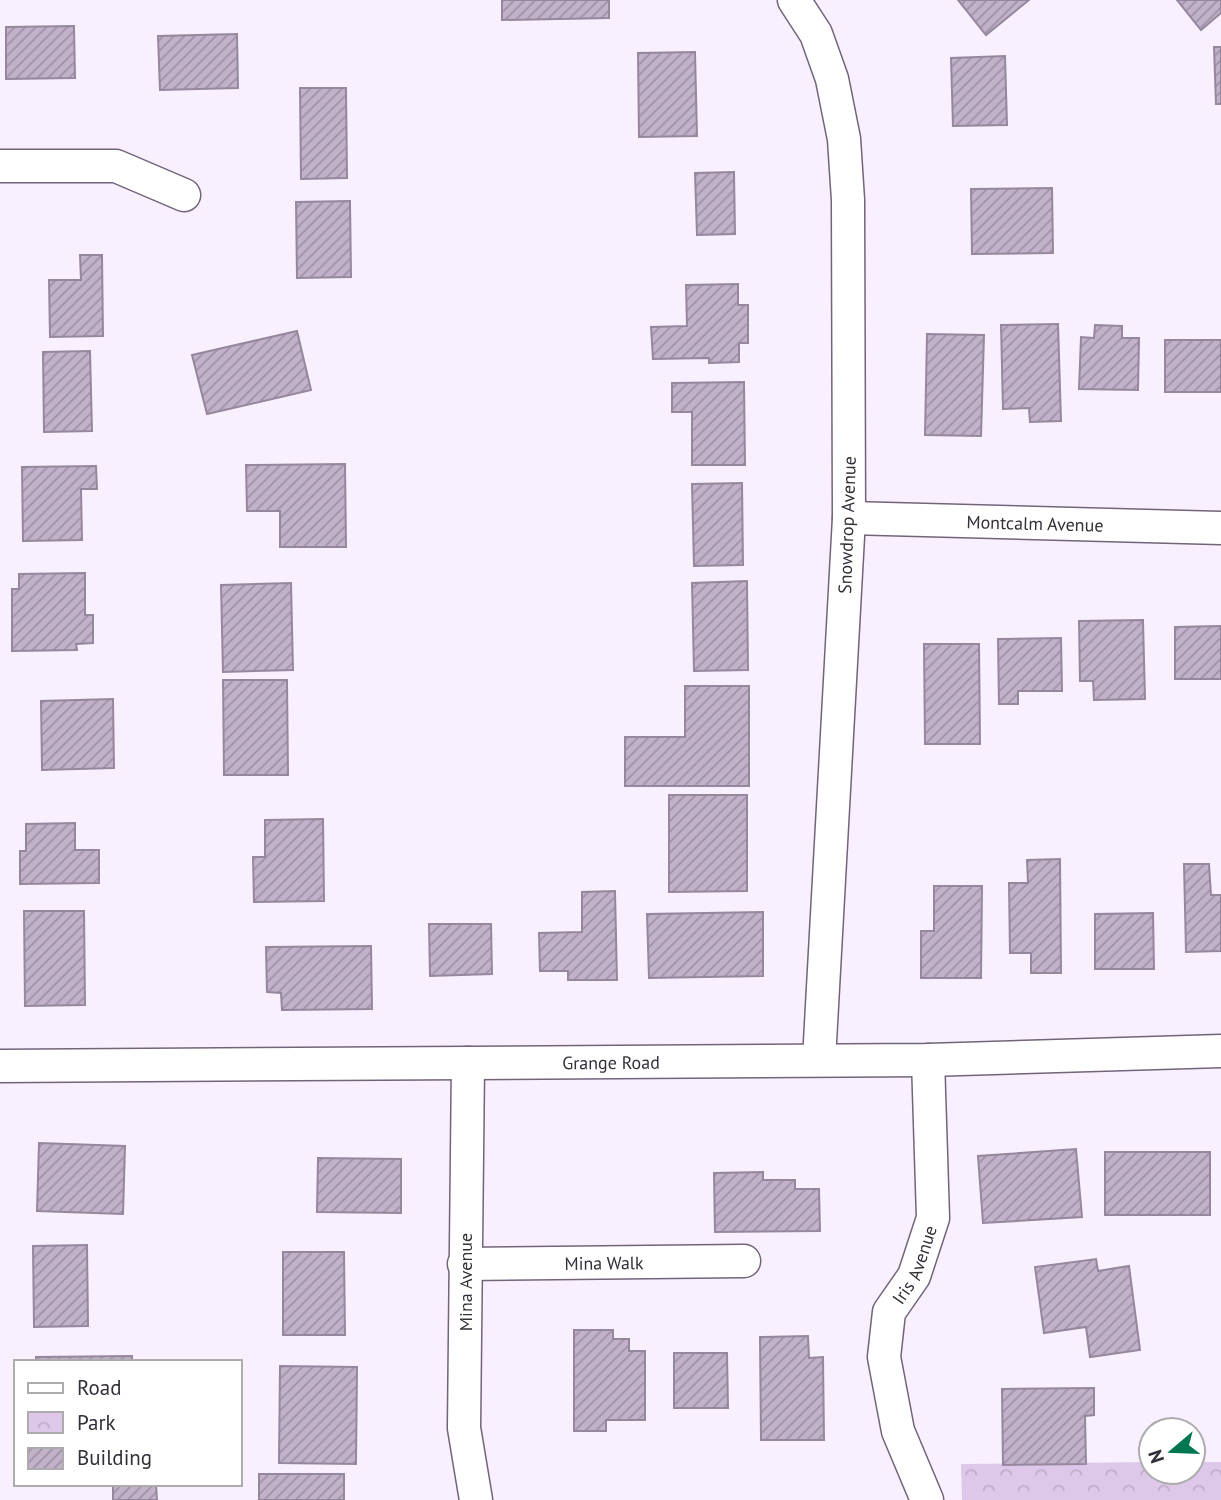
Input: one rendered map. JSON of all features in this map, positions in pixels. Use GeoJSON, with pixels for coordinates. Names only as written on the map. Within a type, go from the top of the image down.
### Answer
{"type":"FeatureCollection","features":[{"type":"Feature","properties":{"kind":"street","name":"Snowdrop Avenue"},"geometry":{"type":"LineString","coordinates":[[794,0],[816,34],[832,79],[844,139],[848,200],[849,518],[819,1060]]}},
{"type":"Feature","properties":{"kind":"street"},"geometry":{"type":"LineString","coordinates":[[0,166],[116,166],[184,195]]}},
{"type":"Feature","properties":{"kind":"street","name":"Montcalm Avenue"},"geometry":{"type":"LineString","coordinates":[[849,518],[1221,527]]}},
{"type":"Feature","properties":{"kind":"street","name":"Grange Road"},"geometry":{"type":"LineString","coordinates":[[0,1066],[928,1060],[1221,1051]]}},
{"type":"Feature","properties":{"kind":"street","name":"Iris Avenue"},"geometry":{"type":"LineString","coordinates":[[927,1500],[898,1431],[884,1357],[889,1312],[914,1276],[933,1219],[928,1060]]}},
{"type":"Feature","properties":{"kind":"street","name":"Mina Avenue"},"geometry":{"type":"LineString","coordinates":[[468,1063],[464,1428],[476,1500]]}},
{"type":"Feature","properties":{"kind":"street","name":"Mina Walk"},"geometry":{"type":"LineString","coordinates":[[464,1264],[744,1261]]}},
{"type":"Feature","properties":{"kind":"green space"},"geometry":{"type":"Polygon","coordinates":[[[1137,1462],[1137,1486],[1207,1486],[1207,1462],[1221,1462],[1221,1500],[962,1500],[961,1464],[1137,1462]]]}},
{"type":"Feature","properties":{"kind":"building"},"geometry":{"type":"Polygon","coordinates":[[[502,0],[609,0],[609,18],[502,20],[502,0]]]}},
{"type":"Feature","properties":{"kind":"building"},"geometry":{"type":"Polygon","coordinates":[[[958,0],[1029,0],[986,35],[958,0]]]}},
{"type":"Feature","properties":{"kind":"building"},"geometry":{"type":"Polygon","coordinates":[[[1177,0],[1221,0],[1221,13],[1201,30],[1177,0]]]}},
{"type":"Feature","properties":{"kind":"building"},"geometry":{"type":"Polygon","coordinates":[[[74,26],[75,78],[6,79],[6,27],[74,26]]]}},
{"type":"Feature","properties":{"kind":"building"},"geometry":{"type":"Polygon","coordinates":[[[237,34],[238,88],[160,90],[158,36],[237,34]]]}},
{"type":"Feature","properties":{"kind":"building"},"geometry":{"type":"Polygon","coordinates":[[[1214,47],[1221,47],[1221,104],[1216,104],[1214,47]]]}},
{"type":"Feature","properties":{"kind":"building"},"geometry":{"type":"Polygon","coordinates":[[[695,52],[697,136],[639,137],[638,53],[695,52]]]}},
{"type":"Feature","properties":{"kind":"building"},"geometry":{"type":"Polygon","coordinates":[[[1005,56],[1007,125],[953,126],[951,58],[1005,56]]]}},
{"type":"Feature","properties":{"kind":"building"},"geometry":{"type":"Polygon","coordinates":[[[300,88],[346,88],[347,178],[301,179],[300,88]]]}},
{"type":"Feature","properties":{"kind":"building"},"geometry":{"type":"Polygon","coordinates":[[[734,172],[735,234],[697,235],[695,173],[734,172]]]}},
{"type":"Feature","properties":{"kind":"building"},"geometry":{"type":"Polygon","coordinates":[[[1052,188],[1053,253],[972,254],[971,189],[1052,188]]]}},
{"type":"Feature","properties":{"kind":"building"},"geometry":{"type":"Polygon","coordinates":[[[350,201],[351,277],[297,278],[296,202],[350,201]]]}},
{"type":"Feature","properties":{"kind":"building"},"geometry":{"type":"Polygon","coordinates":[[[80,255],[102,255],[103,336],[50,337],[49,280],[81,280],[80,255]]]}},
{"type":"Feature","properties":{"kind":"building"},"geometry":{"type":"Polygon","coordinates":[[[738,284],[738,305],[748,305],[748,343],[739,343],[739,362],[709,363],[709,358],[653,359],[651,327],[687,326],[686,285],[738,284]]]}},
{"type":"Feature","properties":{"kind":"building"},"geometry":{"type":"Polygon","coordinates":[[[1058,324],[1061,421],[1030,422],[1029,408],[1003,409],[1001,325],[1058,324]]]}},
{"type":"Feature","properties":{"kind":"building"},"geometry":{"type":"Polygon","coordinates":[[[1095,325],[1122,326],[1122,338],[1139,338],[1138,390],[1079,389],[1081,337],[1094,338],[1095,325]]]}},
{"type":"Feature","properties":{"kind":"building"},"geometry":{"type":"Polygon","coordinates":[[[297,331],[311,390],[207,414],[192,355],[297,331]]]}},
{"type":"Feature","properties":{"kind":"building"},"geometry":{"type":"Polygon","coordinates":[[[927,334],[984,335],[981,436],[925,435],[927,334]]]}},
{"type":"Feature","properties":{"kind":"building"},"geometry":{"type":"Polygon","coordinates":[[[1165,340],[1221,340],[1221,392],[1165,392],[1165,340]]]}},
{"type":"Feature","properties":{"kind":"building"},"geometry":{"type":"Polygon","coordinates":[[[90,351],[92,431],[44,432],[43,352],[90,351]]]}},
{"type":"Feature","properties":{"kind":"building"},"geometry":{"type":"Polygon","coordinates":[[[744,382],[745,465],[692,465],[692,412],[672,412],[672,383],[744,382]]]}},
{"type":"Feature","properties":{"kind":"building"},"geometry":{"type":"Polygon","coordinates":[[[345,464],[346,547],[280,547],[280,511],[247,511],[246,465],[345,464]]]}},
{"type":"Feature","properties":{"kind":"building"},"geometry":{"type":"Polygon","coordinates":[[[96,466],[97,489],[81,489],[82,540],[23,541],[22,467],[96,466]]]}},
{"type":"Feature","properties":{"kind":"building"},"geometry":{"type":"Polygon","coordinates":[[[742,483],[743,565],[694,566],[692,484],[742,483]]]}},
{"type":"Feature","properties":{"kind":"building"},"geometry":{"type":"Polygon","coordinates":[[[85,573],[85,615],[93,615],[93,643],[76,644],[77,650],[12,651],[12,589],[19,589],[19,574],[85,573]]]}},
{"type":"Feature","properties":{"kind":"building"},"geometry":{"type":"Polygon","coordinates":[[[747,581],[748,670],[694,671],[692,583],[747,581]]]}},
{"type":"Feature","properties":{"kind":"building"},"geometry":{"type":"Polygon","coordinates":[[[291,583],[293,670],[223,672],[221,585],[291,583]]]}},
{"type":"Feature","properties":{"kind":"building"},"geometry":{"type":"Polygon","coordinates":[[[1143,620],[1145,699],[1094,700],[1093,681],[1080,681],[1079,621],[1143,620]]]}},
{"type":"Feature","properties":{"kind":"building"},"geometry":{"type":"Polygon","coordinates":[[[1221,626],[1221,679],[1175,679],[1175,627],[1221,626]]]}},
{"type":"Feature","properties":{"kind":"building"},"geometry":{"type":"Polygon","coordinates":[[[1061,638],[1062,691],[1018,691],[1018,704],[999,704],[998,639],[1061,638]]]}},
{"type":"Feature","properties":{"kind":"building"},"geometry":{"type":"Polygon","coordinates":[[[924,644],[979,644],[980,744],[925,744],[924,644]]]}},
{"type":"Feature","properties":{"kind":"building"},"geometry":{"type":"Polygon","coordinates":[[[223,680],[287,680],[288,775],[224,775],[223,680]]]}},
{"type":"Feature","properties":{"kind":"building"},"geometry":{"type":"Polygon","coordinates":[[[685,686],[749,686],[749,786],[625,786],[625,737],[685,737],[685,686]]]}},
{"type":"Feature","properties":{"kind":"building"},"geometry":{"type":"Polygon","coordinates":[[[113,699],[114,768],[42,770],[41,701],[113,699]]]}},
{"type":"Feature","properties":{"kind":"building"},"geometry":{"type":"Polygon","coordinates":[[[669,795],[747,795],[747,891],[669,892],[669,795]]]}},
{"type":"Feature","properties":{"kind":"building"},"geometry":{"type":"Polygon","coordinates":[[[323,819],[324,901],[254,902],[253,857],[265,857],[265,820],[323,819]]]}},
{"type":"Feature","properties":{"kind":"building"},"geometry":{"type":"Polygon","coordinates":[[[75,823],[75,850],[99,850],[99,883],[20,884],[20,851],[26,851],[26,824],[75,823]]]}},
{"type":"Feature","properties":{"kind":"building"},"geometry":{"type":"Polygon","coordinates":[[[1060,859],[1061,973],[1031,973],[1031,953],[1010,953],[1009,883],[1028,883],[1027,860],[1060,859]]]}},
{"type":"Feature","properties":{"kind":"building"},"geometry":{"type":"Polygon","coordinates":[[[1184,864],[1209,864],[1211,895],[1221,895],[1221,951],[1186,952],[1184,864]]]}},
{"type":"Feature","properties":{"kind":"building"},"geometry":{"type":"Polygon","coordinates":[[[934,886],[982,886],[981,978],[921,978],[921,931],[934,931],[934,886]]]}},
{"type":"Feature","properties":{"kind":"building"},"geometry":{"type":"Polygon","coordinates":[[[615,891],[617,980],[568,980],[568,971],[540,971],[539,933],[582,932],[582,892],[615,891]]]}},
{"type":"Feature","properties":{"kind":"building"},"geometry":{"type":"Polygon","coordinates":[[[24,911],[84,911],[85,1005],[25,1006],[24,911]]]}},
{"type":"Feature","properties":{"kind":"building"},"geometry":{"type":"Polygon","coordinates":[[[763,912],[763,976],[649,978],[647,914],[763,912]]]}},
{"type":"Feature","properties":{"kind":"building"},"geometry":{"type":"Polygon","coordinates":[[[1153,913],[1154,969],[1095,969],[1095,914],[1153,913]]]}},
{"type":"Feature","properties":{"kind":"building"},"geometry":{"type":"Polygon","coordinates":[[[429,924],[491,924],[492,974],[430,976],[429,924]]]}},
{"type":"Feature","properties":{"kind":"building"},"geometry":{"type":"Polygon","coordinates":[[[371,946],[372,1009],[282,1010],[281,993],[267,992],[266,947],[371,946]]]}},
{"type":"Feature","properties":{"kind":"building"},"geometry":{"type":"Polygon","coordinates":[[[39,1143],[125,1146],[123,1214],[37,1211],[39,1143]]]}},
{"type":"Feature","properties":{"kind":"building"},"geometry":{"type":"Polygon","coordinates":[[[1076,1149],[1082,1217],[983,1223],[978,1156],[1076,1149]]]}},
{"type":"Feature","properties":{"kind":"building"},"geometry":{"type":"Polygon","coordinates":[[[1105,1152],[1210,1152],[1210,1215],[1105,1215],[1105,1152]]]}},
{"type":"Feature","properties":{"kind":"building"},"geometry":{"type":"Polygon","coordinates":[[[318,1158],[401,1159],[401,1213],[317,1212],[318,1158]]]}},
{"type":"Feature","properties":{"kind":"building"},"geometry":{"type":"Polygon","coordinates":[[[763,1172],[763,1180],[795,1180],[795,1189],[819,1189],[820,1231],[715,1232],[714,1173],[763,1172]]]}},
{"type":"Feature","properties":{"kind":"building"},"geometry":{"type":"Polygon","coordinates":[[[87,1245],[88,1326],[34,1327],[33,1246],[87,1245]]]}},
{"type":"Feature","properties":{"kind":"building"},"geometry":{"type":"Polygon","coordinates":[[[283,1252],[344,1252],[345,1335],[283,1335],[283,1252]]]}},
{"type":"Feature","properties":{"kind":"building"},"geometry":{"type":"Polygon","coordinates":[[[1096,1259],[1098,1271],[1129,1266],[1140,1350],[1090,1357],[1086,1327],[1044,1333],[1035,1267],[1096,1259]]]}},
{"type":"Feature","properties":{"kind":"building"},"geometry":{"type":"Polygon","coordinates":[[[574,1330],[613,1330],[613,1339],[629,1339],[629,1351],[645,1351],[645,1420],[606,1420],[606,1431],[574,1431],[574,1330]]]}},
{"type":"Feature","properties":{"kind":"building"},"geometry":{"type":"Polygon","coordinates":[[[808,1336],[809,1358],[823,1357],[824,1440],[761,1440],[760,1337],[808,1336]]]}},
{"type":"Feature","properties":{"kind":"building"},"geometry":{"type":"Polygon","coordinates":[[[674,1353],[727,1353],[728,1408],[674,1408],[674,1353]]]}},
{"type":"Feature","properties":{"kind":"building"},"geometry":{"type":"Polygon","coordinates":[[[132,1356],[132,1360],[36,1360],[36,1357],[132,1356]]]}},
{"type":"Feature","properties":{"kind":"building"},"geometry":{"type":"Polygon","coordinates":[[[280,1366],[357,1367],[356,1464],[279,1463],[280,1366]]]}},
{"type":"Feature","properties":{"kind":"building"},"geometry":{"type":"Polygon","coordinates":[[[1094,1388],[1094,1415],[1085,1416],[1086,1464],[1003,1465],[1002,1389],[1094,1388]]]}},
{"type":"Feature","properties":{"kind":"building"},"geometry":{"type":"Polygon","coordinates":[[[259,1474],[344,1474],[344,1500],[259,1500],[259,1474]]]}},
{"type":"Feature","properties":{"kind":"building"},"geometry":{"type":"Polygon","coordinates":[[[113,1486],[156,1486],[157,1500],[113,1500],[113,1486]]]}}]}
